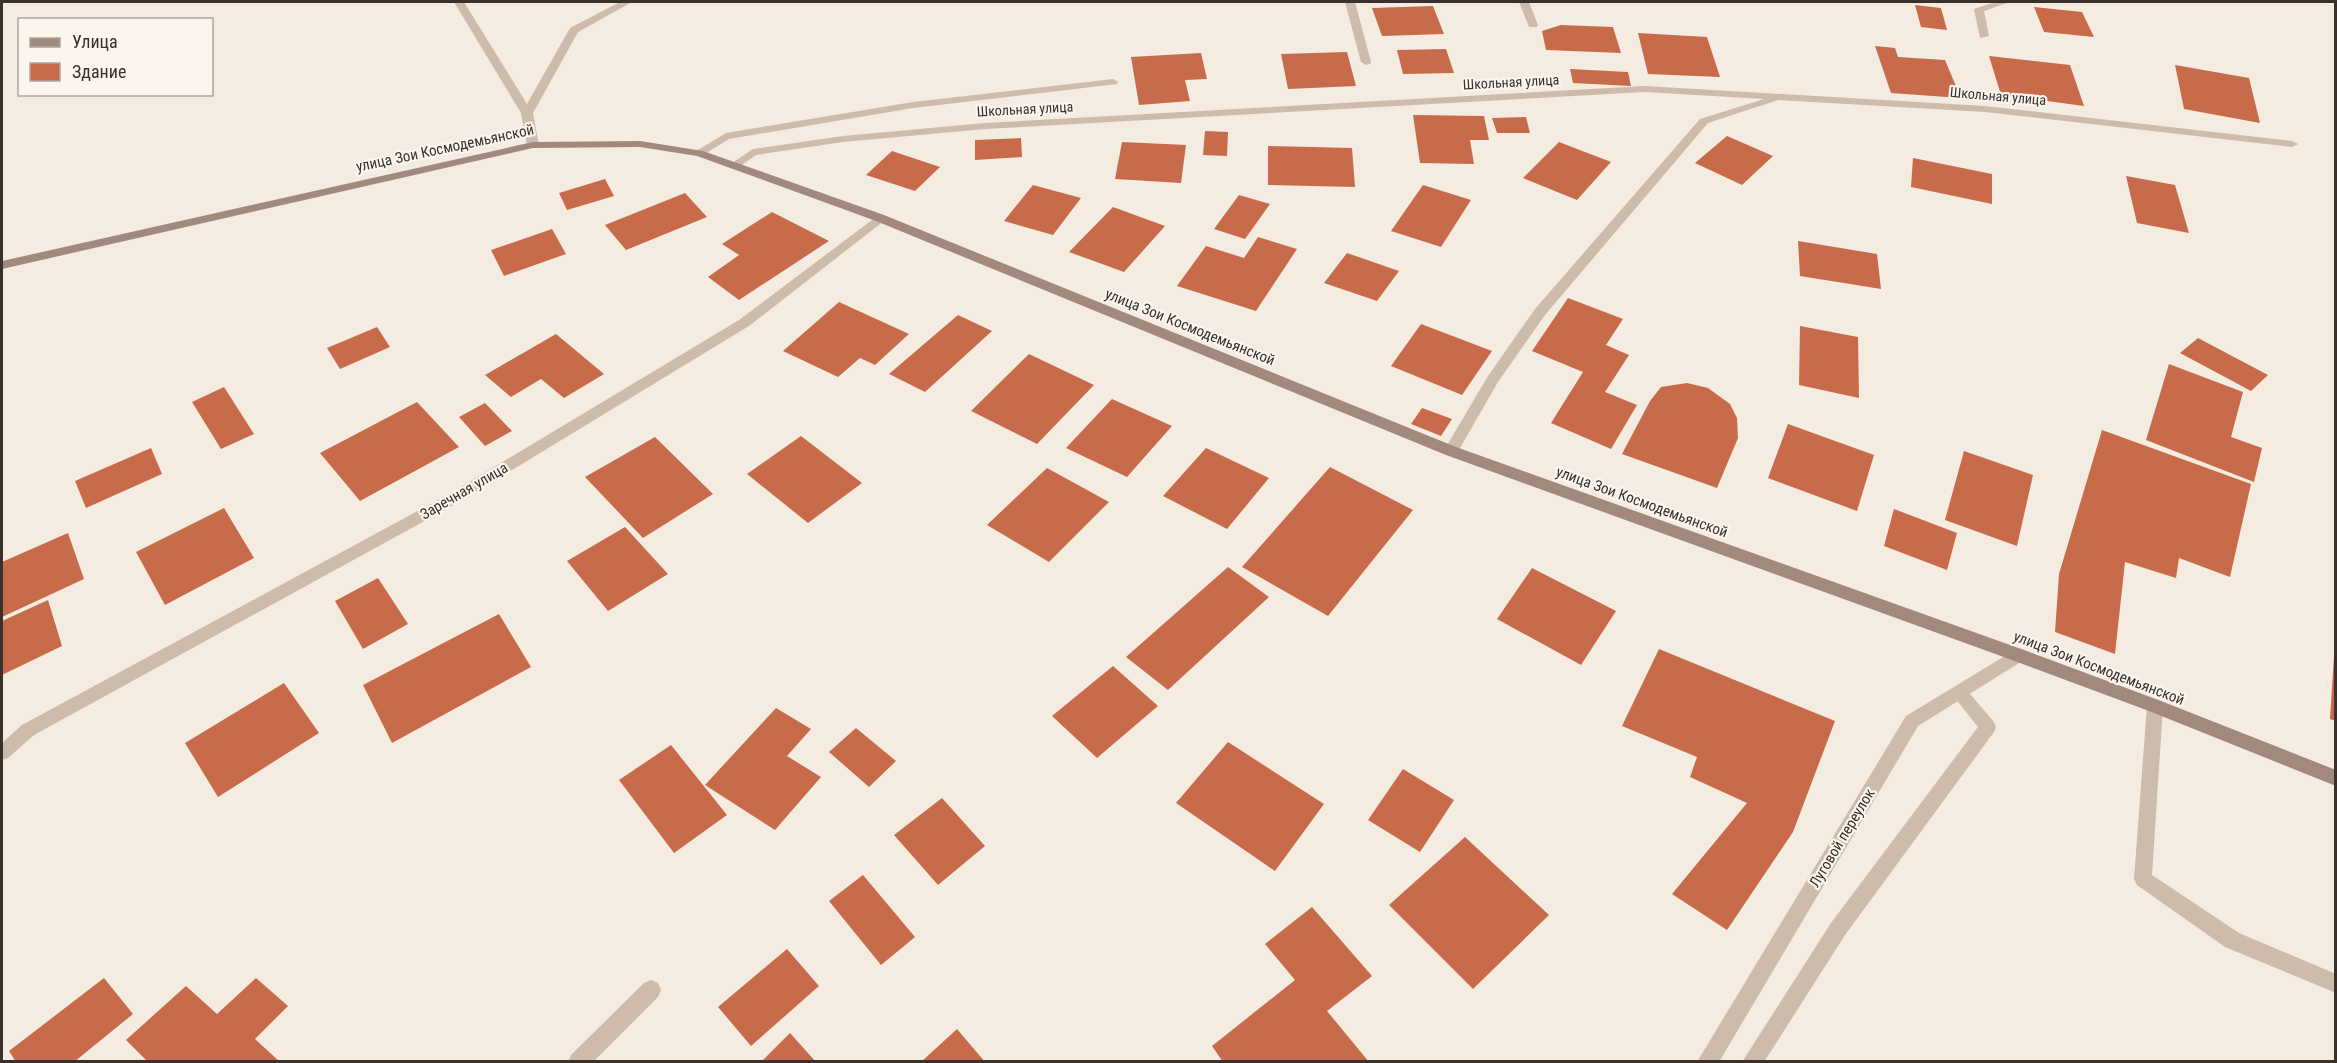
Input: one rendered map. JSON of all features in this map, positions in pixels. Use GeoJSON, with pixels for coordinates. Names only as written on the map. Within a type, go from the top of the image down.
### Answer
{"type":"FeatureCollection","features":[{"type":"Feature","properties":{"kind":"street"},"geometry":{"type":"LineString","coordinates":[[459,2],[527,113],[532,145]]}},
{"type":"Feature","properties":{"kind":"street"},"geometry":{"type":"LineString","coordinates":[[527,113],[574,30],[627,2]]}},
{"type":"Feature","properties":{"kind":"street"},"geometry":{"type":"LineString","coordinates":[[1350,2],[1366,62]]}},
{"type":"Feature","properties":{"kind":"street"},"geometry":{"type":"LineString","coordinates":[[1524,2],[1533,25]]}},
{"type":"Feature","properties":{"kind":"street"},"geometry":{"type":"LineString","coordinates":[[1984,36],[1978,5],[2005,2]]}},
{"type":"Feature","properties":{"kind":"street"},"geometry":{"type":"LineString","coordinates":[[699,153],[726,136],[913,105],[1113,82]]}},
{"type":"Feature","properties":{"kind":"street","name":"Школьная улица"},"geometry":{"type":"LineString","coordinates":[[735,165],[753,152],[843,139],[984,126],[1645,89],[1985,109],[2292,144]]}},
{"type":"Feature","properties":{"kind":"street"},"geometry":{"type":"LineString","coordinates":[[1450,451],[1493,379],[1540,312],[1704,121],[1782,97]]}},
{"type":"Feature","properties":{"kind":"street","name":"улица Зои Космодемьянской"},"geometry":{"type":"LineString","coordinates":[[2,265],[532,145],[640,144],[699,153],[880,218],[1450,451],[2018,655],[2155,706],[2336,778]]}},
{"type":"Feature","properties":{"kind":"street","name":"Заречная улица"},"geometry":{"type":"LineString","coordinates":[[2,753],[28,729],[456,497],[744,323],[880,218]]}},
{"type":"Feature","properties":{"kind":"street","name":"Луговой переулок"},"geometry":{"type":"LineString","coordinates":[[1707,1062],[1912,721],[2018,655]]}},
{"type":"Feature","properties":{"kind":"street"},"geometry":{"type":"LineString","coordinates":[[1752,1062],[1838,929],[1988,727],[1959,693]]}},
{"type":"Feature","properties":{"kind":"street"},"geometry":{"type":"LineString","coordinates":[[2155,706],[2143,879],[2232,940],[2336,984]]}},
{"type":"Feature","properties":{"kind":"street"},"geometry":{"type":"LineString","coordinates":[[578,1062],[651,990]]}},
{"type":"Feature","properties":{"kind":"building"},"geometry":{"type":"Polygon","coordinates":[[[1915,5],[1941,8],[1947,30],[1921,27],[1915,5]]]}},
{"type":"Feature","properties":{"kind":"building"},"geometry":{"type":"Polygon","coordinates":[[[1433,6],[1444,34],[1382,36],[1372,8],[1433,6]]]}},
{"type":"Feature","properties":{"kind":"building"},"geometry":{"type":"Polygon","coordinates":[[[2034,7],[2082,12],[2094,37],[2044,32],[2034,7]]]}},
{"type":"Feature","properties":{"kind":"building"},"geometry":{"type":"Polygon","coordinates":[[[1561,25],[1613,27],[1621,53],[1546,50],[1542,31],[1561,25]]]}},
{"type":"Feature","properties":{"kind":"building"},"geometry":{"type":"Polygon","coordinates":[[[1638,33],[1707,37],[1720,77],[1648,74],[1638,33]]]}},
{"type":"Feature","properties":{"kind":"building"},"geometry":{"type":"Polygon","coordinates":[[[1875,46],[1895,48],[1898,57],[1945,60],[1961,98],[1891,93],[1875,46]]]}},
{"type":"Feature","properties":{"kind":"building"},"geometry":{"type":"Polygon","coordinates":[[[1446,49],[1454,73],[1403,74],[1397,50],[1446,49]]]}},
{"type":"Feature","properties":{"kind":"building"},"geometry":{"type":"Polygon","coordinates":[[[1347,52],[1356,86],[1288,89],[1281,54],[1347,52]]]}},
{"type":"Feature","properties":{"kind":"building"},"geometry":{"type":"Polygon","coordinates":[[[1201,53],[1207,79],[1185,80],[1190,101],[1139,105],[1131,57],[1201,53]]]}},
{"type":"Feature","properties":{"kind":"building"},"geometry":{"type":"Polygon","coordinates":[[[1989,56],[2070,65],[2084,106],[2001,95],[1989,56]]]}},
{"type":"Feature","properties":{"kind":"building"},"geometry":{"type":"Polygon","coordinates":[[[2175,65],[2249,78],[2260,123],[2184,109],[2175,65]]]}},
{"type":"Feature","properties":{"kind":"building"},"geometry":{"type":"Polygon","coordinates":[[[1570,69],[1628,72],[1631,86],[1573,83],[1570,69]]]}},
{"type":"Feature","properties":{"kind":"building"},"geometry":{"type":"Polygon","coordinates":[[[1413,115],[1484,116],[1489,140],[1470,140],[1474,164],[1420,163],[1413,115]]]}},
{"type":"Feature","properties":{"kind":"building"},"geometry":{"type":"Polygon","coordinates":[[[1526,117],[1530,133],[1497,133],[1492,118],[1526,117]]]}},
{"type":"Feature","properties":{"kind":"building"},"geometry":{"type":"Polygon","coordinates":[[[1205,131],[1228,132],[1227,156],[1203,155],[1205,131]]]}},
{"type":"Feature","properties":{"kind":"building"},"geometry":{"type":"Polygon","coordinates":[[[1727,136],[1773,156],[1742,185],[1695,163],[1727,136]]]}},
{"type":"Feature","properties":{"kind":"building"},"geometry":{"type":"Polygon","coordinates":[[[1021,138],[1022,157],[975,160],[975,140],[1021,138]]]}},
{"type":"Feature","properties":{"kind":"building"},"geometry":{"type":"Polygon","coordinates":[[[1122,142],[1186,145],[1181,183],[1115,179],[1122,142]]]}},
{"type":"Feature","properties":{"kind":"building"},"geometry":{"type":"Polygon","coordinates":[[[1559,142],[1611,162],[1577,200],[1523,178],[1559,142]]]}},
{"type":"Feature","properties":{"kind":"building"},"geometry":{"type":"Polygon","coordinates":[[[1268,146],[1352,148],[1355,187],[1268,185],[1268,146]]]}},
{"type":"Feature","properties":{"kind":"building"},"geometry":{"type":"Polygon","coordinates":[[[892,151],[940,167],[915,191],[866,175],[892,151]]]}},
{"type":"Feature","properties":{"kind":"building"},"geometry":{"type":"Polygon","coordinates":[[[1913,158],[1992,174],[1992,204],[1911,187],[1913,158]]]}},
{"type":"Feature","properties":{"kind":"building"},"geometry":{"type":"Polygon","coordinates":[[[2126,176],[2175,185],[2189,233],[2137,223],[2126,176]]]}},
{"type":"Feature","properties":{"kind":"building"},"geometry":{"type":"Polygon","coordinates":[[[605,179],[614,196],[567,210],[559,193],[605,179]]]}},
{"type":"Feature","properties":{"kind":"building"},"geometry":{"type":"Polygon","coordinates":[[[1033,185],[1081,198],[1053,235],[1004,221],[1033,185]]]}},
{"type":"Feature","properties":{"kind":"building"},"geometry":{"type":"Polygon","coordinates":[[[1423,185],[1471,200],[1441,247],[1391,231],[1423,185]]]}},
{"type":"Feature","properties":{"kind":"building"},"geometry":{"type":"Polygon","coordinates":[[[685,193],[707,217],[626,250],[605,225],[685,193]]]}},
{"type":"Feature","properties":{"kind":"building"},"geometry":{"type":"Polygon","coordinates":[[[1239,195],[1270,204],[1245,239],[1214,229],[1239,195]]]}},
{"type":"Feature","properties":{"kind":"building"},"geometry":{"type":"Polygon","coordinates":[[[1113,207],[1165,226],[1124,272],[1069,252],[1113,207]]]}},
{"type":"Feature","properties":{"kind":"building"},"geometry":{"type":"Polygon","coordinates":[[[772,212],[829,241],[739,300],[708,277],[739,255],[722,244],[772,212]]]}},
{"type":"Feature","properties":{"kind":"building"},"geometry":{"type":"Polygon","coordinates":[[[552,229],[566,254],[504,276],[491,250],[552,229]]]}},
{"type":"Feature","properties":{"kind":"building"},"geometry":{"type":"Polygon","coordinates":[[[1258,237],[1297,249],[1256,311],[1177,286],[1206,246],[1244,258],[1258,237]]]}},
{"type":"Feature","properties":{"kind":"building"},"geometry":{"type":"Polygon","coordinates":[[[1798,241],[1877,254],[1881,289],[1800,276],[1798,241]]]}},
{"type":"Feature","properties":{"kind":"building"},"geometry":{"type":"Polygon","coordinates":[[[1347,253],[1399,271],[1377,301],[1324,283],[1347,253]]]}},
{"type":"Feature","properties":{"kind":"building"},"geometry":{"type":"Polygon","coordinates":[[[1568,298],[1623,319],[1606,345],[1629,355],[1605,392],[1637,405],[1611,449],[1551,423],[1583,372],[1532,351],[1568,298]]]}},
{"type":"Feature","properties":{"kind":"building"},"geometry":{"type":"Polygon","coordinates":[[[839,302],[909,334],[875,365],[860,358],[838,377],[783,351],[839,302]]]}},
{"type":"Feature","properties":{"kind":"building"},"geometry":{"type":"Polygon","coordinates":[[[958,315],[992,331],[925,392],[889,374],[958,315]]]}},
{"type":"Feature","properties":{"kind":"building"},"geometry":{"type":"Polygon","coordinates":[[[1421,324],[1492,351],[1462,395],[1391,366],[1421,324]]]}},
{"type":"Feature","properties":{"kind":"building"},"geometry":{"type":"Polygon","coordinates":[[[1800,326],[1858,337],[1859,398],[1799,385],[1800,326]]]}},
{"type":"Feature","properties":{"kind":"building"},"geometry":{"type":"Polygon","coordinates":[[[377,327],[390,347],[340,369],[327,348],[377,327]]]}},
{"type":"Feature","properties":{"kind":"building"},"geometry":{"type":"Polygon","coordinates":[[[556,334],[604,374],[564,398],[541,379],[511,397],[485,375],[556,334]]]}},
{"type":"Feature","properties":{"kind":"building"},"geometry":{"type":"Polygon","coordinates":[[[2198,338],[2268,375],[2251,391],[2180,353],[2198,338]]]}},
{"type":"Feature","properties":{"kind":"building"},"geometry":{"type":"Polygon","coordinates":[[[1029,354],[1094,385],[1037,444],[971,411],[1029,354]]]}},
{"type":"Feature","properties":{"kind":"building"},"geometry":{"type":"Polygon","coordinates":[[[2169,364],[2243,392],[2231,437],[2262,448],[2254,482],[2146,440],[2169,364]]]}},
{"type":"Feature","properties":{"kind":"building"},"geometry":{"type":"Polygon","coordinates":[[[1687,383],[1708,388],[1730,404],[1737,418],[1738,438],[1717,488],[1622,454],[1650,401],[1661,387],[1687,383]]]}},
{"type":"Feature","properties":{"kind":"building"},"geometry":{"type":"Polygon","coordinates":[[[224,387],[254,434],[221,449],[192,402],[224,387]]]}},
{"type":"Feature","properties":{"kind":"building"},"geometry":{"type":"Polygon","coordinates":[[[1112,399],[1172,426],[1127,477],[1066,448],[1112,399]]]}},
{"type":"Feature","properties":{"kind":"building"},"geometry":{"type":"Polygon","coordinates":[[[417,402],[459,447],[360,501],[320,453],[417,402]]]}},
{"type":"Feature","properties":{"kind":"building"},"geometry":{"type":"Polygon","coordinates":[[[485,403],[512,431],[485,446],[459,417],[485,403]]]}},
{"type":"Feature","properties":{"kind":"building"},"geometry":{"type":"Polygon","coordinates":[[[1422,408],[1452,419],[1441,436],[1411,424],[1422,408]]]}},
{"type":"Feature","properties":{"kind":"building"},"geometry":{"type":"Polygon","coordinates":[[[1788,424],[1874,455],[1857,511],[1768,478],[1788,424]]]}},
{"type":"Feature","properties":{"kind":"building"},"geometry":{"type":"Polygon","coordinates":[[[2102,430],[2251,484],[2230,577],[2179,558],[2176,578],[2125,562],[2115,654],[2055,632],[2059,574],[2102,430]]]}},
{"type":"Feature","properties":{"kind":"building"},"geometry":{"type":"Polygon","coordinates":[[[801,436],[862,483],[808,523],[747,474],[801,436]]]}},
{"type":"Feature","properties":{"kind":"building"},"geometry":{"type":"Polygon","coordinates":[[[655,437],[713,494],[643,538],[585,477],[655,437]]]}},
{"type":"Feature","properties":{"kind":"building"},"geometry":{"type":"Polygon","coordinates":[[[151,448],[162,474],[86,508],[75,481],[151,448]]]}},
{"type":"Feature","properties":{"kind":"building"},"geometry":{"type":"Polygon","coordinates":[[[1206,448],[1269,478],[1227,529],[1163,496],[1206,448]]]}},
{"type":"Feature","properties":{"kind":"building"},"geometry":{"type":"Polygon","coordinates":[[[1964,451],[2033,475],[2017,546],[1945,520],[1964,451]]]}},
{"type":"Feature","properties":{"kind":"building"},"geometry":{"type":"Polygon","coordinates":[[[1330,467],[1413,510],[1328,616],[1242,567],[1330,467]]]}},
{"type":"Feature","properties":{"kind":"building"},"geometry":{"type":"Polygon","coordinates":[[[1047,468],[1109,502],[1049,562],[987,525],[1047,468]]]}},
{"type":"Feature","properties":{"kind":"building"},"geometry":{"type":"Polygon","coordinates":[[[224,508],[254,558],[165,605],[136,552],[224,508]]]}},
{"type":"Feature","properties":{"kind":"building"},"geometry":{"type":"Polygon","coordinates":[[[1894,509],[1957,533],[1947,570],[1884,546],[1894,509]]]}},
{"type":"Feature","properties":{"kind":"building"},"geometry":{"type":"Polygon","coordinates":[[[625,527],[668,574],[608,611],[567,561],[625,527]]]}},
{"type":"Feature","properties":{"kind":"building"},"geometry":{"type":"Polygon","coordinates":[[[68,533],[84,579],[2,617],[2,562],[68,533]]]}},
{"type":"Feature","properties":{"kind":"building"},"geometry":{"type":"Polygon","coordinates":[[[1228,567],[1269,597],[1168,690],[1126,657],[1228,567]]]}},
{"type":"Feature","properties":{"kind":"building"},"geometry":{"type":"Polygon","coordinates":[[[1532,568],[1616,611],[1581,665],[1497,619],[1532,568]]]}},
{"type":"Feature","properties":{"kind":"building"},"geometry":{"type":"Polygon","coordinates":[[[378,578],[408,624],[363,649],[335,601],[378,578]]]}},
{"type":"Feature","properties":{"kind":"building"},"geometry":{"type":"Polygon","coordinates":[[[48,600],[62,646],[2,675],[2,621],[48,600]]]}},
{"type":"Feature","properties":{"kind":"building"},"geometry":{"type":"Polygon","coordinates":[[[499,614],[531,667],[392,743],[363,685],[499,614]]]}},
{"type":"Feature","properties":{"kind":"building"},"geometry":{"type":"Polygon","coordinates":[[[1659,649],[1835,721],[1793,832],[1727,930],[1672,894],[1747,803],[1690,777],[1697,757],[1622,726],[1659,649]]]}},
{"type":"Feature","properties":{"kind":"building"},"geometry":{"type":"Polygon","coordinates":[[[2334,655],[2336,655],[2336,721],[2330,719],[2334,655]]]}},
{"type":"Feature","properties":{"kind":"building"},"geometry":{"type":"Polygon","coordinates":[[[1113,666],[1158,706],[1097,758],[1052,716],[1113,666]]]}},
{"type":"Feature","properties":{"kind":"building"},"geometry":{"type":"Polygon","coordinates":[[[284,683],[319,733],[218,797],[185,743],[284,683]]]}},
{"type":"Feature","properties":{"kind":"building"},"geometry":{"type":"Polygon","coordinates":[[[776,708],[811,729],[787,756],[821,777],[775,830],[705,785],[776,708]]]}},
{"type":"Feature","properties":{"kind":"building"},"geometry":{"type":"Polygon","coordinates":[[[856,728],[896,761],[869,787],[829,752],[856,728]]]}},
{"type":"Feature","properties":{"kind":"building"},"geometry":{"type":"Polygon","coordinates":[[[1228,742],[1324,804],[1275,871],[1176,803],[1228,742]]]}},
{"type":"Feature","properties":{"kind":"building"},"geometry":{"type":"Polygon","coordinates":[[[671,745],[727,815],[674,853],[619,780],[671,745]]]}},
{"type":"Feature","properties":{"kind":"building"},"geometry":{"type":"Polygon","coordinates":[[[1403,769],[1454,800],[1420,852],[1368,820],[1403,769]]]}},
{"type":"Feature","properties":{"kind":"building"},"geometry":{"type":"Polygon","coordinates":[[[942,798],[985,846],[938,885],[894,835],[942,798]]]}},
{"type":"Feature","properties":{"kind":"building"},"geometry":{"type":"Polygon","coordinates":[[[1465,837],[1549,915],[1473,989],[1389,905],[1465,837]]]}},
{"type":"Feature","properties":{"kind":"building"},"geometry":{"type":"Polygon","coordinates":[[[863,875],[915,937],[881,965],[829,901],[863,875]]]}},
{"type":"Feature","properties":{"kind":"building"},"geometry":{"type":"Polygon","coordinates":[[[1312,907],[1372,976],[1327,1011],[1369,1062],[1223,1062],[1212,1046],[1295,980],[1265,944],[1312,907]]]}},
{"type":"Feature","properties":{"kind":"building"},"geometry":{"type":"Polygon","coordinates":[[[787,949],[819,986],[751,1046],[718,1007],[787,949]]]}},
{"type":"Feature","properties":{"kind":"building"},"geometry":{"type":"Polygon","coordinates":[[[104,978],[133,1014],[74,1062],[16,1062],[9,1051],[104,978]]]}},
{"type":"Feature","properties":{"kind":"building"},"geometry":{"type":"Polygon","coordinates":[[[256,978],[288,1006],[255,1039],[280,1062],[148,1062],[126,1040],[186,986],[217,1014],[256,978]]]}},
{"type":"Feature","properties":{"kind":"building"},"geometry":{"type":"Polygon","coordinates":[[[957,1029],[985,1062],[921,1062],[957,1029]]]}},
{"type":"Feature","properties":{"kind":"building"},"geometry":{"type":"Polygon","coordinates":[[[790,1033],[816,1062],[761,1062],[790,1033]]]}}]}
